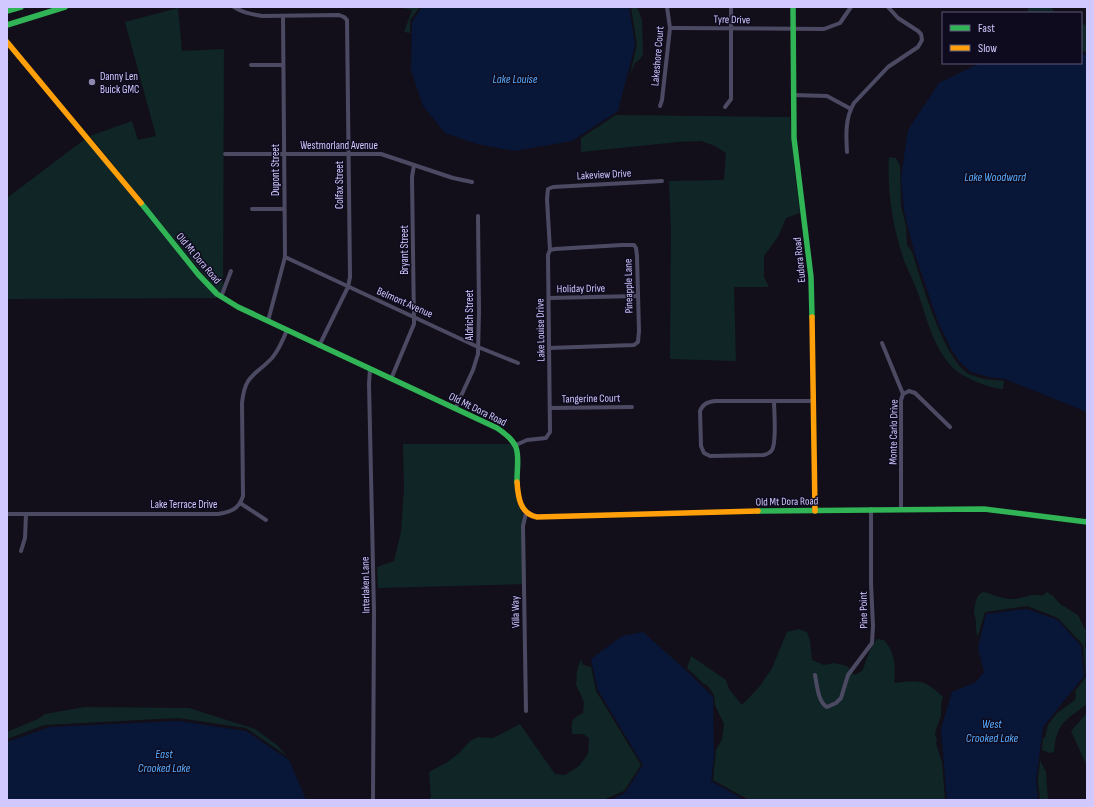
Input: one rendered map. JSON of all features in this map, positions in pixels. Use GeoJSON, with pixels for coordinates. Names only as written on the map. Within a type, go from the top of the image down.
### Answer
{"type":"FeatureCollection","features":[{"type":"Feature","properties":{"kind":"street"},"geometry":{"type":"LineString","coordinates":[[7,11],[21,7]]}},
{"type":"Feature","properties":{"kind":"street"},"geometry":{"type":"LineString","coordinates":[[7,25],[64,7]]}},
{"type":"Feature","properties":{"kind":"street"},"geometry":{"type":"LineString","coordinates":[[234,7],[240,11],[250,14],[283,16]]}},
{"type":"Feature","properties":{"kind":"street","name":"Lakeshore Court"},"geometry":{"type":"LineString","coordinates":[[660,106],[662,100],[670,28],[667,7]]}},
{"type":"Feature","properties":{"kind":"street"},"geometry":{"type":"LineString","coordinates":[[725,107],[731,99],[731,7]]}},
{"type":"Feature","properties":{"kind":"street","name":"Eudora Road"},"geometry":{"type":"LineString","coordinates":[[793,7],[794,138],[811,277],[815,511]]}},
{"type":"Feature","properties":{"kind":"street","name":"Tyre Drive"},"geometry":{"type":"LineString","coordinates":[[670,28],[824,29],[842,20],[851,7]]}},
{"type":"Feature","properties":{"kind":"street"},"geometry":{"type":"LineString","coordinates":[[847,152],[847,123],[851,108],[888,67],[918,47],[922,40],[921,34],[918,31],[898,18],[888,7]]}},
{"type":"Feature","properties":{"kind":"street","name":"Colfax Street"},"geometry":{"type":"LineString","coordinates":[[283,16],[340,15],[346,18],[348,25],[350,270],[348,287],[319,346]]}},
{"type":"Feature","properties":{"kind":"street","name":"Dupont Street"},"geometry":{"type":"LineString","coordinates":[[268,321],[285,257],[283,16]]}},
{"type":"Feature","properties":{"kind":"street","name":"Old Mt Dora Road"},"geometry":{"type":"LineString","coordinates":[[7,42],[111,166],[198,274],[221,297],[319,346],[497,428],[510,438],[516,445]]}},
{"type":"Feature","properties":{"kind":"street"},"geometry":{"type":"LineString","coordinates":[[251,65],[283,65]]}},
{"type":"Feature","properties":{"kind":"street"},"geometry":{"type":"LineString","coordinates":[[793,95],[826,96],[851,108]]}},
{"type":"Feature","properties":{"kind":"street","name":"Westmorland Avenue"},"geometry":{"type":"LineString","coordinates":[[225,154],[381,154],[453,178],[472,182]]}},
{"type":"Feature","properties":{"kind":"street","name":"Bryant Street"},"geometry":{"type":"LineString","coordinates":[[391,379],[414,324],[412,177],[414,165]]}},
{"type":"Feature","properties":{"kind":"street","name":"Lakeview Drive"},"geometry":{"type":"LineString","coordinates":[[548,190],[553,187],[662,181]]}},
{"type":"Feature","properties":{"kind":"street","name":"Lake Louise Drive"},"geometry":{"type":"LineString","coordinates":[[516,445],[527,440],[547,437],[550,432],[548,255],[550,250],[547,198],[548,190]]}},
{"type":"Feature","properties":{"kind":"street"},"geometry":{"type":"LineString","coordinates":[[252,209],[284,210]]}},
{"type":"Feature","properties":{"kind":"street","name":"Aldrich Street"},"geometry":{"type":"LineString","coordinates":[[455,408],[473,370],[478,347],[478,216]]}},
{"type":"Feature","properties":{"kind":"street","name":"Pineapple Lane"},"geometry":{"type":"LineString","coordinates":[[549,348],[634,345],[638,342],[639,331],[637,256],[634,245],[550,250]]}},
{"type":"Feature","properties":{"kind":"street","name":"Belmont Avenue"},"geometry":{"type":"LineString","coordinates":[[285,257],[478,347],[518,363]]}},
{"type":"Feature","properties":{"kind":"street"},"geometry":{"type":"LineString","coordinates":[[221,297],[231,271]]}},
{"type":"Feature","properties":{"kind":"street","name":"Holiday Drive"},"geometry":{"type":"LineString","coordinates":[[549,298],[637,296]]}},
{"type":"Feature","properties":{"kind":"street"},"geometry":{"type":"LineString","coordinates":[[266,520],[240,503],[243,496],[242,404],[244,389],[250,377],[276,353],[287,330]]}},
{"type":"Feature","properties":{"kind":"street"},"geometry":{"type":"LineString","coordinates":[[882,342],[903,394]]}},
{"type":"Feature","properties":{"kind":"street","name":"Interlaken Lane"},"geometry":{"type":"LineString","coordinates":[[370,369],[369,384],[374,612],[373,800]]}},
{"type":"Feature","properties":{"kind":"street","name":"Monte Carlo Drive"},"geometry":{"type":"LineString","coordinates":[[901,509],[901,400],[903,394],[909,391],[915,392],[950,427]]}},
{"type":"Feature","properties":{"kind":"street"},"geometry":{"type":"LineString","coordinates":[[774,401],[774,446],[769,454],[710,456],[704,453],[700,446],[700,411],[706,403],[715,401],[774,401],[813,401]]}},
{"type":"Feature","properties":{"kind":"street","name":"Tangerine Court"},"geometry":{"type":"LineString","coordinates":[[550,408],[632,406]]}},
{"type":"Feature","properties":{"kind":"street"},"geometry":{"type":"LineString","coordinates":[[516,445],[518,453],[519,500],[526,513]]}},
{"type":"Feature","properties":{"kind":"street","name":"Lake Terrace Drive"},"geometry":{"type":"LineString","coordinates":[[7,514],[218,514],[232,511],[240,503]]}},
{"type":"Feature","properties":{"kind":"street","name":"Old Mt Dora Road"},"geometry":{"type":"LineString","coordinates":[[526,513],[535,517],[545,517],[670,513],[984,508],[1087,522]]}},
{"type":"Feature","properties":{"kind":"street","name":"Pine Point"},"geometry":{"type":"LineString","coordinates":[[815,675],[817,686],[824,704],[828,707],[836,703],[843,694],[848,675],[872,643],[871,509]]}},
{"type":"Feature","properties":{"kind":"street","name":"Villa Way"},"geometry":{"type":"LineString","coordinates":[[526,513],[523,526],[526,712]]}},
{"type":"Feature","properties":{"kind":"street"},"geometry":{"type":"LineString","coordinates":[[21,551],[25,538],[26,514]]}},
{"type":"Feature","properties":{"kind":"green space"},"geometry":{"type":"Polygon","coordinates":[[[399,7],[420,7],[410,20],[410,33],[404,32],[412,10],[399,7]]]}},
{"type":"Feature","properties":{"kind":"green space"},"geometry":{"type":"Polygon","coordinates":[[[631,7],[637,7],[642,20],[643,54],[635,63],[630,74],[637,45],[631,7]]]}},
{"type":"Feature","properties":{"kind":"green space"},"geometry":{"type":"Polygon","coordinates":[[[1029,7],[1051,7],[1054,12],[1027,12],[1029,7]]]}},
{"type":"Feature","properties":{"kind":"green space"},"geometry":{"type":"Polygon","coordinates":[[[178,8],[182,51],[224,49],[223,296],[182,249],[90,136],[132,121],[138,140],[156,136],[125,22],[178,8]]]}},
{"type":"Feature","properties":{"kind":"green space"},"geometry":{"type":"Polygon","coordinates":[[[1082,24],[1087,26],[1087,53],[1082,50],[1082,24]]]}},
{"type":"Feature","properties":{"kind":"green space"},"geometry":{"type":"Polygon","coordinates":[[[616,115],[790,117],[800,213],[786,218],[778,237],[764,256],[764,277],[769,287],[734,287],[736,361],[670,359],[671,230],[669,181],[724,180],[726,153],[715,146],[701,141],[581,152],[581,138],[616,115]]]}},
{"type":"Feature","properties":{"kind":"green space"},"geometry":{"type":"Polygon","coordinates":[[[85,139],[158,227],[196,276],[218,298],[7,299],[7,198],[85,139]]]}},
{"type":"Feature","properties":{"kind":"green space"},"geometry":{"type":"Polygon","coordinates":[[[889,157],[896,158],[900,166],[901,206],[906,226],[907,245],[912,252],[928,300],[943,338],[952,355],[961,367],[971,375],[1004,381],[1003,389],[990,387],[955,370],[945,359],[936,342],[905,263],[897,237],[890,197],[889,157]]]}},
{"type":"Feature","properties":{"kind":"green space"},"geometry":{"type":"Polygon","coordinates":[[[403,444],[512,444],[515,462],[516,499],[524,515],[526,584],[378,588],[377,567],[394,561],[401,532],[404,489],[403,444]]]}},
{"type":"Feature","properties":{"kind":"green space"},"geometry":{"type":"Polygon","coordinates":[[[984,592],[1007,599],[1015,599],[1030,595],[1042,596],[1047,592],[1060,604],[1078,615],[1086,631],[1085,648],[1087,650],[1087,704],[1063,723],[1057,734],[1054,752],[1050,753],[1042,750],[1043,738],[1045,738],[1048,725],[1057,713],[1075,700],[1075,691],[1086,677],[1083,645],[1058,618],[1027,606],[985,612],[978,636],[974,614],[977,598],[984,592]]]}},
{"type":"Feature","properties":{"kind":"green space"},"geometry":{"type":"Polygon","coordinates":[[[799,629],[807,632],[810,641],[812,660],[824,665],[834,663],[847,666],[854,675],[862,671],[870,651],[877,639],[884,640],[893,655],[895,671],[894,683],[910,681],[921,682],[931,687],[943,697],[941,716],[935,734],[937,740],[936,744],[942,762],[945,800],[749,800],[713,780],[716,750],[722,739],[724,724],[715,705],[714,695],[707,685],[687,668],[691,656],[726,680],[729,689],[742,705],[760,686],[772,668],[787,632],[799,629]]]}},
{"type":"Feature","properties":{"kind":"green space"},"geometry":{"type":"Polygon","coordinates":[[[581,659],[583,665],[591,667],[596,691],[641,765],[624,791],[603,800],[429,800],[431,796],[429,772],[449,761],[470,741],[478,737],[493,738],[520,724],[555,774],[565,775],[579,766],[588,754],[589,738],[583,734],[572,734],[574,719],[583,713],[584,702],[576,685],[577,671],[581,659]]]}},
{"type":"Feature","properties":{"kind":"green space"},"geometry":{"type":"Polygon","coordinates":[[[84,707],[189,708],[255,729],[277,745],[287,756],[246,728],[178,718],[44,725],[7,739],[7,732],[38,719],[45,714],[84,707]]]}},
{"type":"Feature","properties":{"kind":"green space"},"geometry":{"type":"Polygon","coordinates":[[[1087,713],[1087,766],[1071,731],[1087,713]]]}},
{"type":"Feature","properties":{"kind":"green space"},"geometry":{"type":"Polygon","coordinates":[[[1040,760],[1046,772],[1048,800],[1040,800],[1038,780],[1040,760]]]}},
{"type":"Feature","properties":{"kind":"water","name":"Lake Louise"},"geometry":{"type":"Polygon","coordinates":[[[422,7],[629,7],[635,45],[618,111],[572,141],[514,151],[477,144],[445,133],[423,106],[411,70],[412,22],[422,7]]]}},
{"type":"Feature","properties":{"kind":"water","name":"Lake Woodward"},"geometry":{"type":"Polygon","coordinates":[[[1082,54],[1087,56],[1087,412],[1005,379],[989,377],[971,372],[959,361],[950,347],[938,322],[914,251],[904,211],[901,178],[908,130],[939,83],[978,64],[1082,64],[1082,54]]]}},
{"type":"Feature","properties":{"kind":"water","name":"West Crooked Lake"},"geometry":{"type":"Polygon","coordinates":[[[1027,609],[1058,620],[1081,646],[1084,676],[1043,727],[1036,780],[1038,800],[947,800],[941,729],[952,692],[976,682],[984,672],[978,648],[986,614],[1027,609]]]}},
{"type":"Feature","properties":{"kind":"water"},"geometry":{"type":"Polygon","coordinates":[[[643,632],[713,697],[714,756],[711,781],[744,800],[609,800],[625,793],[643,765],[598,690],[591,659],[622,636],[643,632]]]}},
{"type":"Feature","properties":{"kind":"water","name":"East Crooked Lake"},"geometry":{"type":"Polygon","coordinates":[[[178,721],[246,731],[289,760],[306,800],[7,800],[7,742],[50,727],[178,721]]]}},
{"type":"Feature","properties":{"kind":"traffic: fast"},"geometry":{"type":"LineString","coordinates":[[7,11],[21,7]]}},
{"type":"Feature","properties":{"kind":"traffic: fast"},"geometry":{"type":"LineString","coordinates":[[7,25],[65,7]]}},
{"type":"Feature","properties":{"kind":"traffic: fast"},"geometry":{"type":"LineString","coordinates":[[793,7],[794,138],[811,277],[812,317]]}},
{"type":"Feature","properties":{"kind":"traffic: fast"},"geometry":{"type":"LineString","coordinates":[[141,203],[198,274],[217,294],[238,307],[497,428],[506,434],[512,440],[517,451],[517,482]]}},
{"type":"Feature","properties":{"kind":"traffic: fast"},"geometry":{"type":"LineString","coordinates":[[758,511],[984,509],[1087,522]]}},
{"type":"Feature","properties":{"kind":"traffic: slow"},"geometry":{"type":"LineString","coordinates":[[7,42],[141,203]]}},
{"type":"Feature","properties":{"kind":"traffic: slow"},"geometry":{"type":"LineString","coordinates":[[812,317],[815,511]]}},
{"type":"Feature","properties":{"kind":"traffic: slow"},"geometry":{"type":"LineString","coordinates":[[517,482],[519,499],[523,509],[531,515],[537,517],[758,511]]}},
{"type":"Feature","properties":{"kind":"place","name":"Danny Len Buick GMC"},"geometry":{"type":"Point","coordinates":[92,82]}}]}
